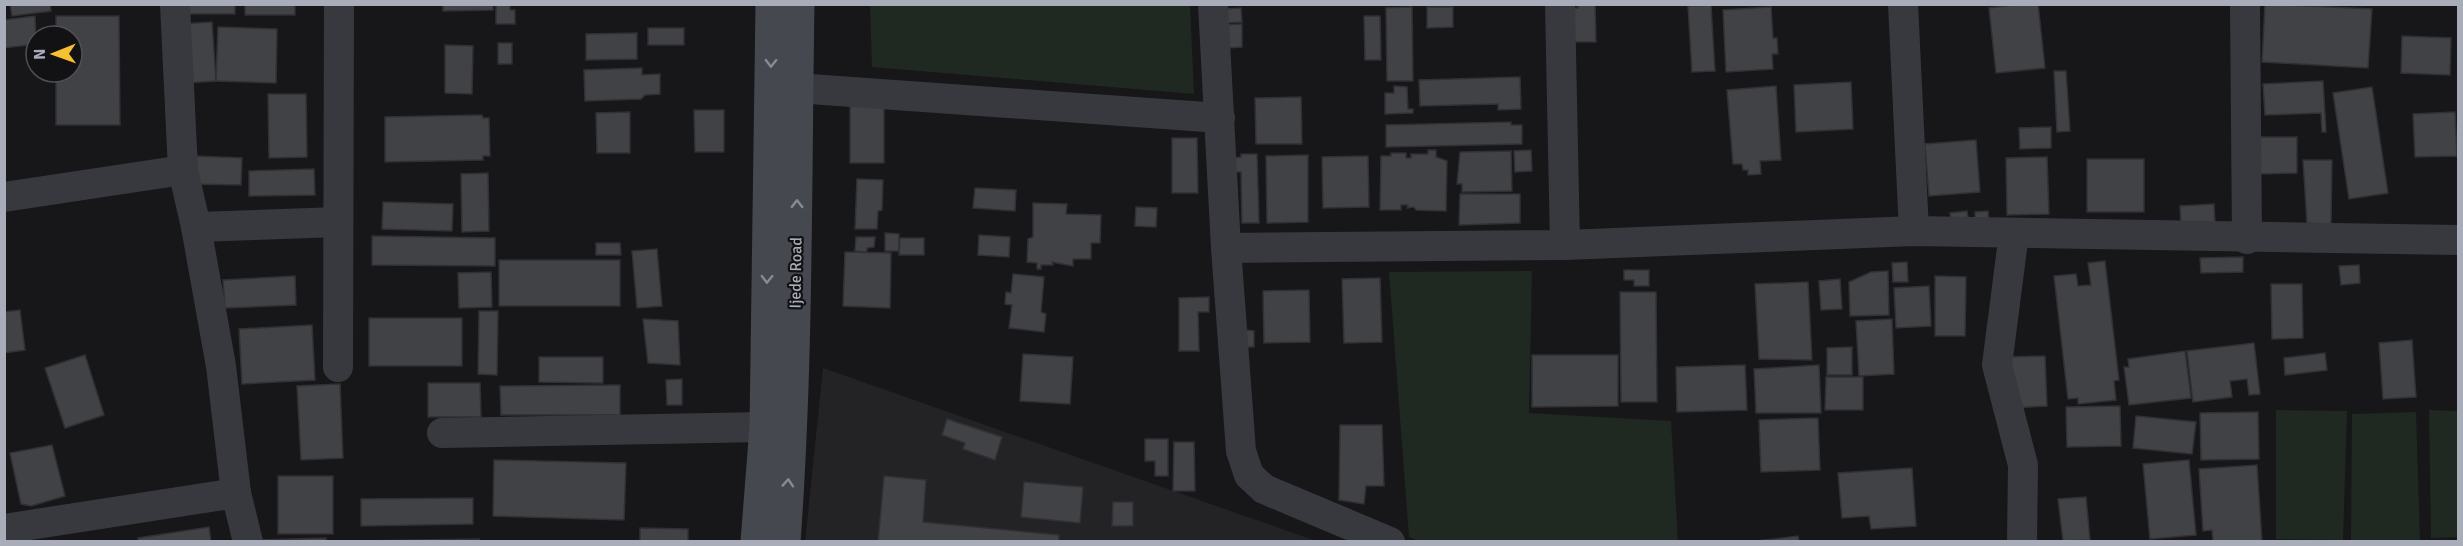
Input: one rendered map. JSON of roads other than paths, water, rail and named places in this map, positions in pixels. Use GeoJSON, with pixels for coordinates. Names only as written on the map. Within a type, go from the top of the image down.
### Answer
{"type":"FeatureCollection","features":[{"type":"Feature","properties":{"kind":"main road","name":"Ijede Road"},"geometry":{"type":"LineString","coordinates":[[772,4],[792,438],[784,542]]}},
{"type":"Feature","properties":{"kind":"main road","name":"Ijede Road"},"geometry":{"type":"LineString","coordinates":[[757,542],[796,88],[798,4]]}},
{"type":"Feature","properties":{"kind":"street"},"geometry":{"type":"LineString","coordinates":[[175,4],[183,170],[196,227],[221,366],[236,493],[248,542]]}},
{"type":"Feature","properties":{"kind":"street"},"geometry":{"type":"LineString","coordinates":[[338,367],[339,4]]}},
{"type":"Feature","properties":{"kind":"street"},"geometry":{"type":"LineString","coordinates":[[1213,4],[1226,248],[1241,451],[1250,475],[1264,489],[1390,542]]}},
{"type":"Feature","properties":{"kind":"street"},"geometry":{"type":"LineString","coordinates":[[1560,4],[1566,245]]}},
{"type":"Feature","properties":{"kind":"street"},"geometry":{"type":"LineString","coordinates":[[1903,4],[1914,231]]}},
{"type":"Feature","properties":{"kind":"street"},"geometry":{"type":"LineString","coordinates":[[2245,4],[2247,238]]}},
{"type":"Feature","properties":{"kind":"street"},"geometry":{"type":"LineString","coordinates":[[796,88],[1220,118]]}},
{"type":"Feature","properties":{"kind":"street"},"geometry":{"type":"LineString","coordinates":[[4,197],[183,170]]}},
{"type":"Feature","properties":{"kind":"street"},"geometry":{"type":"LineString","coordinates":[[196,227],[339,222]]}},
{"type":"Feature","properties":{"kind":"street"},"geometry":{"type":"LineString","coordinates":[[1226,248],[1566,245],[1914,231],[2458,240]]}},
{"type":"Feature","properties":{"kind":"street"},"geometry":{"type":"LineString","coordinates":[[2014,233],[1997,365],[2023,465],[2022,542]]}},
{"type":"Feature","properties":{"kind":"street"},"geometry":{"type":"LineString","coordinates":[[442,433],[657,431],[766,427]]}},
{"type":"Feature","properties":{"kind":"street"},"geometry":{"type":"LineString","coordinates":[[4,529],[236,493]]}}]}
